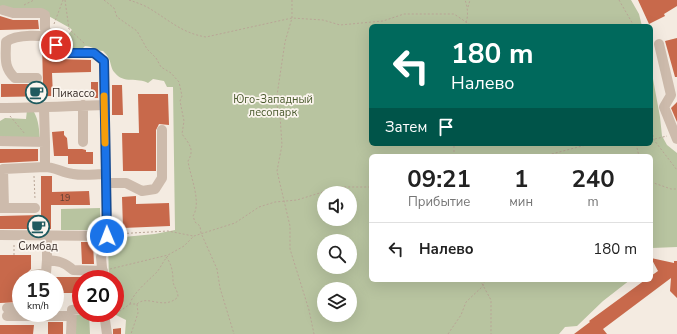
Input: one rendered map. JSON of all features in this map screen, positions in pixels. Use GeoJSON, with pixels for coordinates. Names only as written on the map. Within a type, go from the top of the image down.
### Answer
{"type":"FeatureCollection","features":[{"type":"Feature","properties":{"kind":"lane"},"geometry":{"type":"LineString","coordinates":[[3,10],[13,13],[41,13],[45,15],[45,29],[49,36],[55,40],[58,53],[94,53],[104,61],[107,236],[101,257],[102,270]]}},
{"type":"Feature","properties":{"kind":"lane"},"geometry":{"type":"LineString","coordinates":[[37,78],[15,78],[9,72],[6,66],[6,42],[11,38],[49,36]]}},
{"type":"Feature","properties":{"kind":"lane"},"geometry":{"type":"LineString","coordinates":[[659,44],[671,94],[664,107],[677,139]]}},
{"type":"Feature","properties":{"kind":"lane"},"geometry":{"type":"LineString","coordinates":[[83,105],[83,142]]}},
{"type":"Feature","properties":{"kind":"lane"},"geometry":{"type":"LineString","coordinates":[[3,108],[44,108],[49,106],[105,105]]}},
{"type":"Feature","properties":{"kind":"lane"},"geometry":{"type":"LineString","coordinates":[[44,108],[45,168]]}},
{"type":"Feature","properties":{"kind":"lane"},"geometry":{"type":"LineString","coordinates":[[35,206],[2,208],[3,169],[52,167],[60,171],[126,183],[142,191],[155,189],[162,178],[162,130]]}},
{"type":"Feature","properties":{"kind":"lane"},"geometry":{"type":"LineString","coordinates":[[0,142],[45,142]]}},
{"type":"Feature","properties":{"kind":"lane"},"geometry":{"type":"LineString","coordinates":[[0,235],[107,236]]}},
{"type":"Feature","properties":{"kind":"lane"},"geometry":{"type":"LineString","coordinates":[[46,270],[47,236]]}},
{"type":"Feature","properties":{"kind":"lane"},"geometry":{"type":"LineString","coordinates":[[47,260],[68,264],[73,270]]}},
{"type":"Feature","properties":{"kind":"lane"},"geometry":{"type":"LineString","coordinates":[[71,334],[73,322]]}},
{"type":"Feature","properties":{"kind":"lane"},"geometry":{"type":"LineString","coordinates":[[107,334],[108,322]]}},
{"type":"Feature","properties":{"kind":"path"},"geometry":{"type":"LineString","coordinates":[[49,36],[64,0]]}},
{"type":"Feature","properties":{"kind":"path"},"geometry":{"type":"LineString","coordinates":[[64,0],[68,29],[94,53]]}},
{"type":"Feature","properties":{"kind":"path"},"geometry":{"type":"LineString","coordinates":[[104,0],[114,8],[117,17],[138,31],[147,49],[156,58],[161,67],[171,73],[179,82],[182,96],[180,101],[184,121],[182,134],[192,147],[191,156],[188,161],[196,200],[196,212],[193,216],[195,222],[200,226],[201,233],[217,269],[220,288],[234,334]]}},
{"type":"Feature","properties":{"kind":"path"},"geometry":{"type":"LineString","coordinates":[[129,0],[146,7],[163,19],[195,35],[206,37],[292,18],[323,20],[340,25],[383,21],[404,14],[454,14],[466,23],[470,0]]}},
{"type":"Feature","properties":{"kind":"path"},"geometry":{"type":"LineString","coordinates":[[292,0],[292,18],[285,42],[276,102],[280,116],[282,145],[277,171],[290,226],[290,249],[309,310],[314,334]]}},
{"type":"Feature","properties":{"kind":"path"},"geometry":{"type":"LineString","coordinates":[[465,0],[468,8]]}},
{"type":"Feature","properties":{"kind":"path"},"geometry":{"type":"LineString","coordinates":[[619,0],[633,24]]}},
{"type":"Feature","properties":{"kind":"path"},"geometry":{"type":"LineString","coordinates":[[3,108],[32,142]]}},
{"type":"Feature","properties":{"kind":"path"},"geometry":{"type":"LineString","coordinates":[[653,136],[654,140],[677,170]]}},
{"type":"Feature","properties":{"kind":"path"},"geometry":{"type":"LineString","coordinates":[[654,140],[662,138]]}},
{"type":"Feature","properties":{"kind":"path"},"geometry":{"type":"LineString","coordinates":[[552,154],[582,146]]}},
{"type":"Feature","properties":{"kind":"path"},"geometry":{"type":"LineString","coordinates":[[34,168],[35,206]]}},
{"type":"Feature","properties":{"kind":"path"},"geometry":{"type":"LineString","coordinates":[[653,183],[671,189],[677,189]]}},
{"type":"Feature","properties":{"kind":"path"},"geometry":{"type":"LineString","coordinates":[[119,270],[168,255],[184,246],[194,236],[235,223],[260,207],[284,201],[297,200],[339,187],[369,187]]}},
{"type":"Feature","properties":{"kind":"path"},"geometry":{"type":"LineString","coordinates":[[107,236],[168,231],[194,236]]}},
{"type":"Feature","properties":{"kind":"path"},"geometry":{"type":"LineString","coordinates":[[14,247],[14,255]]}},
{"type":"Feature","properties":{"kind":"path"},"geometry":{"type":"LineString","coordinates":[[130,304],[131,299],[151,276],[157,272],[168,255]]}},
{"type":"Feature","properties":{"kind":"path"},"geometry":{"type":"LineString","coordinates":[[124,307],[147,300],[159,304],[169,303],[178,297],[178,292],[173,283],[174,276],[170,262],[166,258]]}},
{"type":"Feature","properties":{"kind":"path"},"geometry":{"type":"LineString","coordinates":[[481,282],[491,300],[491,334]]}},
{"type":"Feature","properties":{"kind":"path"},"geometry":{"type":"LineString","coordinates":[[448,334],[458,320],[466,302],[483,286],[484,282]]}},
{"type":"Feature","properties":{"kind":"path"},"geometry":{"type":"LineString","coordinates":[[132,334],[138,313],[137,304]]}},
{"type":"Feature","properties":{"kind":"green space","name":"Юго-Западный лесопарк"},"geometry":{"type":"Polygon","coordinates":[[[0,0],[631,0],[639,14],[642,24],[369,24],[369,146],[653,146],[653,79],[662,136],[667,145],[677,153],[677,247],[653,248],[653,154],[369,154],[369,282],[627,282],[603,301],[577,326],[565,327],[559,334],[125,334],[126,320],[124,319],[124,270],[109,270],[108,245],[113,243],[113,238],[155,234],[175,230],[173,87],[167,87],[164,81],[153,79],[148,83],[118,76],[113,71],[108,57],[103,51],[85,46],[81,50],[66,50],[59,45],[60,40],[64,39],[72,30],[36,9],[0,9],[0,0]]]}},
{"type":"Feature","properties":{"kind":"green space"},"geometry":{"type":"Polygon","coordinates":[[[27,110],[34,112],[36,115],[40,140],[0,139],[0,121],[5,118],[26,119],[27,110]]]}},
{"type":"Feature","properties":{"kind":"green space"},"geometry":{"type":"Polygon","coordinates":[[[100,208],[100,230],[61,230],[61,209],[100,208]]]}},
{"type":"Feature","properties":{"kind":"green space"},"geometry":{"type":"Polygon","coordinates":[[[75,322],[89,322],[90,334],[75,334],[75,322]]]}},
{"type":"Feature","properties":{"kind":"building"},"geometry":{"type":"Polygon","coordinates":[[[638,0],[677,0],[677,6],[664,14],[665,16],[649,24],[638,0]]]}},
{"type":"Feature","properties":{"kind":"building"},"geometry":{"type":"Polygon","coordinates":[[[0,16],[13,20],[38,20],[39,29],[0,30],[0,16]]]}},
{"type":"Feature","properties":{"kind":"building"},"geometry":{"type":"Polygon","coordinates":[[[677,38],[677,77],[675,77],[665,41],[677,38]]]}},
{"type":"Feature","properties":{"kind":"building"},"geometry":{"type":"Polygon","coordinates":[[[42,44],[49,45],[54,59],[91,60],[91,72],[52,73],[53,96],[1,97],[1,84],[43,83],[42,44]]]}},
{"type":"Feature","properties":{"kind":"building"},"geometry":{"type":"Polygon","coordinates":[[[91,82],[98,82],[98,98],[68,98],[68,91],[91,91],[91,82]]]}},
{"type":"Feature","properties":{"kind":"building"},"geometry":{"type":"Polygon","coordinates":[[[112,85],[122,85],[123,115],[112,115],[112,85]]]}},
{"type":"Feature","properties":{"kind":"building"},"geometry":{"type":"Polygon","coordinates":[[[138,94],[168,94],[169,125],[159,124],[156,130],[156,171],[123,171],[122,133],[139,133],[138,94]]]}},
{"type":"Feature","properties":{"kind":"building"},"geometry":{"type":"Polygon","coordinates":[[[677,102],[677,122],[671,108],[677,102]]]}},
{"type":"Feature","properties":{"kind":"building"},"geometry":{"type":"Polygon","coordinates":[[[64,131],[64,135],[67,138],[68,149],[82,149],[86,150],[86,152],[93,152],[93,164],[68,164],[68,156],[54,156],[52,132],[64,131]]]}},
{"type":"Feature","properties":{"kind":"building"},"geometry":{"type":"Polygon","coordinates":[[[0,149],[38,149],[38,161],[0,163],[0,149]]]}},
{"type":"Feature","properties":{"kind":"building"},"geometry":{"type":"Polygon","coordinates":[[[41,176],[52,176],[52,192],[89,191],[90,205],[51,205],[51,229],[0,229],[0,216],[41,215],[41,176]]]}},
{"type":"Feature","properties":{"kind":"building"},"geometry":{"type":"Polygon","coordinates":[[[136,196],[136,204],[169,203],[170,226],[123,228],[122,197],[136,196]]]}},
{"type":"Feature","properties":{"kind":"building"},"geometry":{"type":"Polygon","coordinates":[[[81,242],[93,242],[94,264],[82,264],[81,242]]]}},
{"type":"Feature","properties":{"kind":"building"},"geometry":{"type":"Polygon","coordinates":[[[0,255],[31,255],[30,270],[12,270],[12,302],[0,303],[0,255]]]}},
{"type":"Feature","properties":{"kind":"building"},"geometry":{"type":"Polygon","coordinates":[[[653,258],[674,263],[674,261],[677,261],[677,298],[670,291],[671,278],[603,329],[607,334],[574,334],[590,322],[589,321],[642,282],[653,282],[653,275],[658,271],[653,262],[653,258]]]}},
{"type":"Feature","properties":{"kind":"building"},"geometry":{"type":"Polygon","coordinates":[[[64,277],[72,277],[72,293],[64,293],[64,277]]]}},
{"type":"Feature","properties":{"kind":"building"},"geometry":{"type":"Polygon","coordinates":[[[48,322],[63,322],[63,334],[48,334],[48,322]]]}},
{"type":"Feature","properties":{"kind":"building"},"geometry":{"type":"Polygon","coordinates":[[[0,325],[34,325],[33,334],[0,334],[0,325]]]}},
{"type":"Feature","properties":{"kind":"building"},"geometry":{"type":"Polygon","coordinates":[[[121,328],[121,334],[113,334],[113,329],[121,328]]]}},
{"type":"Feature","properties":{"kind":"slow traffic"},"geometry":{"type":"LineString","coordinates":[[104,96],[105,143]]}},
{"type":"Feature","properties":{"kind":"place","name":"Пикассо"},"geometry":{"type":"Point","coordinates":[36,93]}},
{"type":"Feature","properties":{"kind":"place","name":"Симбад"},"geometry":{"type":"Point","coordinates":[38,226]}},
{"type":"Feature","properties":{"kind":"route"},"geometry":{"type":"LineString","coordinates":[[56,45],[58,53],[94,53],[100,56],[104,61],[107,236]]}}]}
